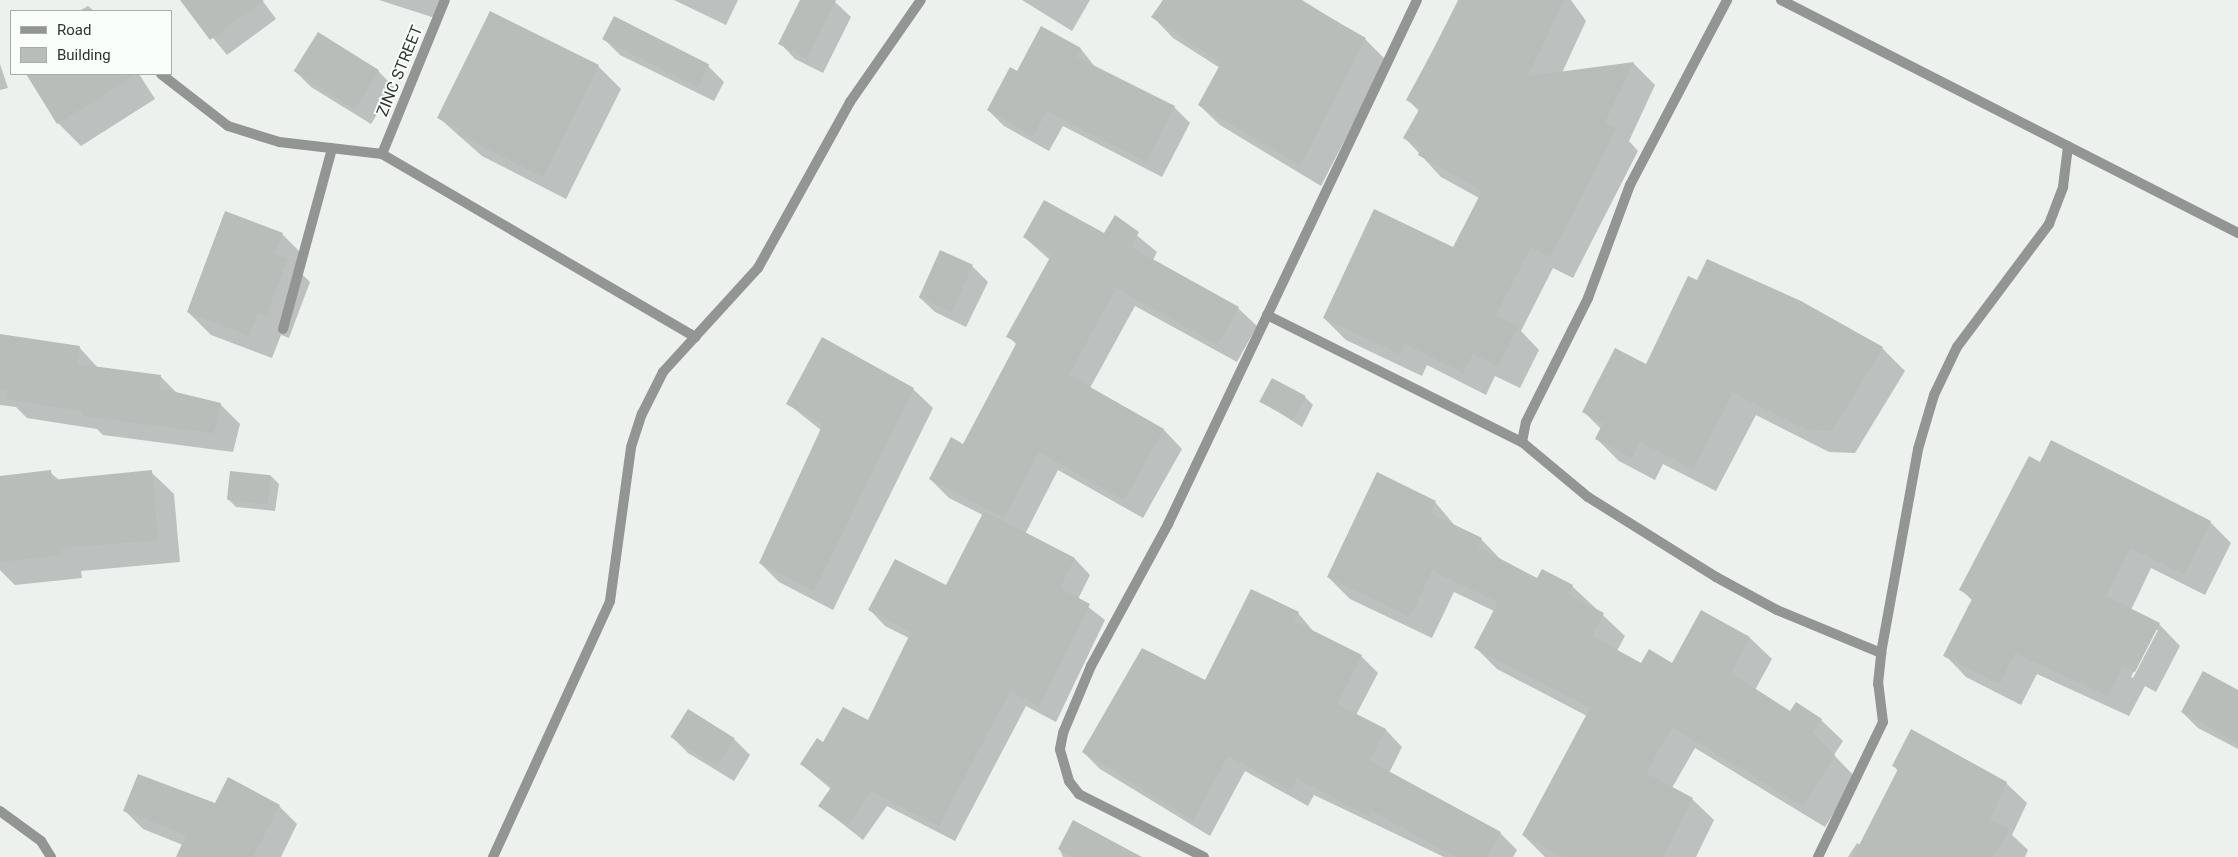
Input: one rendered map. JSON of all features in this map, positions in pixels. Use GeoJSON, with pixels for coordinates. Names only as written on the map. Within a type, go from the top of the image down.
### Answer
{"type":"FeatureCollection","features":[{"type":"Feature","properties":{"kind":"street","name":"ZINC STREET"},"geometry":{"type":"LineString","coordinates":[[382,154],[445,0]]}},
{"type":"Feature","properties":{"kind":"street"},"geometry":{"type":"LineString","coordinates":[[493,857],[610,601],[631,448],[642,414],[663,372],[758,268],[850,102],[921,0]]}},
{"type":"Feature","properties":{"kind":"street"},"geometry":{"type":"LineString","coordinates":[[1204,857],[1078,794],[1069,781],[1060,749],[1091,666],[1168,524],[1417,0]]}},
{"type":"Feature","properties":{"kind":"street"},"geometry":{"type":"LineString","coordinates":[[1522,442],[1526,422],[1588,298],[1630,185],[1727,0]]}},
{"type":"Feature","properties":{"kind":"street"},"geometry":{"type":"LineString","coordinates":[[1781,0],[2238,233]]}},
{"type":"Feature","properties":{"kind":"street"},"geometry":{"type":"LineString","coordinates":[[162,75],[168,84],[228,126],[279,142],[382,154],[695,336]]}},
{"type":"Feature","properties":{"kind":"street"},"geometry":{"type":"LineString","coordinates":[[1818,857],[1883,722],[1878,684],[1881,653],[1918,449],[1934,395],[1957,347],[2050,224],[2063,187],[2068,146]]}},
{"type":"Feature","properties":{"kind":"street"},"geometry":{"type":"LineString","coordinates":[[284,329],[296,270],[332,149]]}},
{"type":"Feature","properties":{"kind":"street"},"geometry":{"type":"LineString","coordinates":[[1267,316],[1522,442],[1588,497],[1716,578],[1777,610],[1881,653]]}},
{"type":"Feature","properties":{"kind":"street"},"geometry":{"type":"LineString","coordinates":[[0,811],[41,841],[51,857]]}},
{"type":"Feature","properties":{"kind":"building"},"geometry":{"type":"Polygon","coordinates":[[[180,0],[264,0],[210,40],[180,0]]]}},
{"type":"Feature","properties":{"kind":"building"},"geometry":{"type":"Polygon","coordinates":[[[800,0],[836,0],[807,58],[778,44],[800,0]]]}},
{"type":"Feature","properties":{"kind":"building"},"geometry":{"type":"Polygon","coordinates":[[[1163,0],[1299,0],[1366,38],[1300,166],[1198,105],[1221,63],[1151,17],[1163,0]]]}},
{"type":"Feature","properties":{"kind":"building"},"geometry":{"type":"Polygon","coordinates":[[[1460,0],[1564,0],[1528,76],[1634,62],[1605,122],[1617,128],[1550,257],[1531,247],[1496,315],[1518,327],[1498,367],[1473,354],[1463,373],[1405,344],[1400,354],[1323,318],[1374,209],[1453,247],[1482,191],[1418,155],[1421,149],[1403,138],[1420,108],[1406,100],[1460,0]]]}},
{"type":"Feature","properties":{"kind":"building"},"geometry":{"type":"Polygon","coordinates":[[[490,11],[599,65],[543,177],[457,134],[459,129],[437,118],[490,11]]]}},
{"type":"Feature","properties":{"kind":"building"},"geometry":{"type":"Polygon","coordinates":[[[614,16],[709,65],[698,88],[602,39],[614,16]]]}},
{"type":"Feature","properties":{"kind":"building"},"geometry":{"type":"Polygon","coordinates":[[[1041,26],[1081,48],[1077,57],[1175,106],[1146,162],[1047,111],[1033,136],[987,110],[1010,67],[1017,71],[1041,26]]]}},
{"type":"Feature","properties":{"kind":"building"},"geometry":{"type":"Polygon","coordinates":[[[318,32],[379,70],[355,109],[294,71],[318,32]]]}},
{"type":"Feature","properties":{"kind":"building"},"geometry":{"type":"Polygon","coordinates":[[[27,75],[134,75],[57,124],[27,75]]]}},
{"type":"Feature","properties":{"kind":"building"},"geometry":{"type":"Polygon","coordinates":[[[1044,200],[1104,233],[1115,215],[1139,232],[1131,247],[1239,307],[1218,345],[1116,288],[1069,375],[1164,429],[1124,500],[1039,452],[1004,518],[929,479],[951,437],[963,444],[1017,342],[1006,337],[1052,254],[1023,237],[1044,200]]]}},
{"type":"Feature","properties":{"kind":"building"},"geometry":{"type":"Polygon","coordinates":[[[225,211],[283,233],[275,254],[288,258],[266,316],[258,313],[249,336],[187,312],[225,211]]]}},
{"type":"Feature","properties":{"kind":"building"},"geometry":{"type":"Polygon","coordinates":[[[940,250],[973,265],[952,312],[919,298],[940,250]]]}},
{"type":"Feature","properties":{"kind":"building"},"geometry":{"type":"Polygon","coordinates":[[[1707,259],[1801,301],[1883,347],[1832,431],[1805,429],[1733,393],[1693,469],[1640,442],[1632,458],[1595,439],[1603,423],[1582,412],[1615,348],[1646,364],[1688,276],[1697,280],[1707,259]]]}},
{"type":"Feature","properties":{"kind":"building"},"geometry":{"type":"Polygon","coordinates":[[[0,334],[80,346],[77,364],[161,375],[159,388],[221,403],[214,433],[82,416],[83,411],[6,399],[8,390],[0,389],[0,334]]]}},
{"type":"Feature","properties":{"kind":"building"},"geometry":{"type":"Polygon","coordinates":[[[822,337],[914,388],[814,591],[759,563],[823,424],[786,404],[822,337]]]}},
{"type":"Feature","properties":{"kind":"building"},"geometry":{"type":"Polygon","coordinates":[[[1272,378],[1306,396],[1293,420],[1259,402],[1272,378]]]}},
{"type":"Feature","properties":{"kind":"building"},"geometry":{"type":"Polygon","coordinates":[[[2051,440],[2211,521],[2184,575],[2130,548],[2106,596],[2160,623],[2135,672],[2123,666],[2108,696],[2015,653],[2000,684],[1943,656],[1973,597],[1959,590],[2029,456],[2040,462],[2051,440]]]}},
{"type":"Feature","properties":{"kind":"building"},"geometry":{"type":"Polygon","coordinates":[[[51,470],[52,480],[152,470],[158,540],[59,548],[60,555],[0,562],[0,476],[51,470]]]}},
{"type":"Feature","properties":{"kind":"building"},"geometry":{"type":"Polygon","coordinates":[[[230,471],[271,475],[268,504],[227,500],[230,471]]]}},
{"type":"Feature","properties":{"kind":"building"},"geometry":{"type":"Polygon","coordinates":[[[1377,472],[1436,501],[1430,513],[1482,538],[1478,547],[1537,578],[1542,569],[1573,585],[1568,594],[1604,613],[1592,636],[1641,663],[1649,649],[1672,663],[1701,610],[1750,637],[1731,673],[1790,711],[1796,702],[1822,719],[1813,733],[1835,755],[1803,806],[1672,727],[1646,773],[1693,798],[1663,857],[1563,857],[1522,835],[1590,708],[1474,648],[1498,602],[1432,571],[1410,617],[1327,577],[1377,472]]]}},
{"type":"Feature","properties":{"kind":"building"},"geometry":{"type":"Polygon","coordinates":[[[984,511],[1075,558],[1060,588],[1090,604],[1039,707],[1010,691],[939,826],[871,791],[847,826],[818,806],[832,786],[800,764],[817,738],[823,742],[843,707],[868,720],[911,632],[868,610],[895,559],[946,585],[984,511]]]}},
{"type":"Feature","properties":{"kind":"building"},"geometry":{"type":"Polygon","coordinates":[[[1251,589],[1299,612],[1294,621],[1362,655],[1337,704],[1386,729],[1370,761],[1501,832],[1487,857],[1456,857],[1371,811],[1369,816],[1297,779],[1291,790],[1228,756],[1193,820],[1082,752],[1142,648],[1205,680],[1251,589]]]}},
{"type":"Feature","properties":{"kind":"building"},"geometry":{"type":"Polygon","coordinates":[[[2203,671],[2238,690],[2238,743],[2181,712],[2203,671]]]}},
{"type":"Feature","properties":{"kind":"building"},"geometry":{"type":"Polygon","coordinates":[[[688,709],[735,738],[717,766],[671,737],[688,709]]]}},
{"type":"Feature","properties":{"kind":"building"},"geometry":{"type":"Polygon","coordinates":[[[1911,729],[2007,782],[1990,819],[2009,829],[1994,857],[1853,857],[1898,769],[1892,766],[1911,729]]]}},
{"type":"Feature","properties":{"kind":"building"},"geometry":{"type":"Polygon","coordinates":[[[138,774],[215,803],[228,777],[280,805],[253,857],[176,857],[186,835],[123,811],[138,774]]]}},
{"type":"Feature","properties":{"kind":"building"},"geometry":{"type":"Polygon","coordinates":[[[1073,820],[1142,857],[1073,857],[1058,849],[1073,820]]]}}]}
